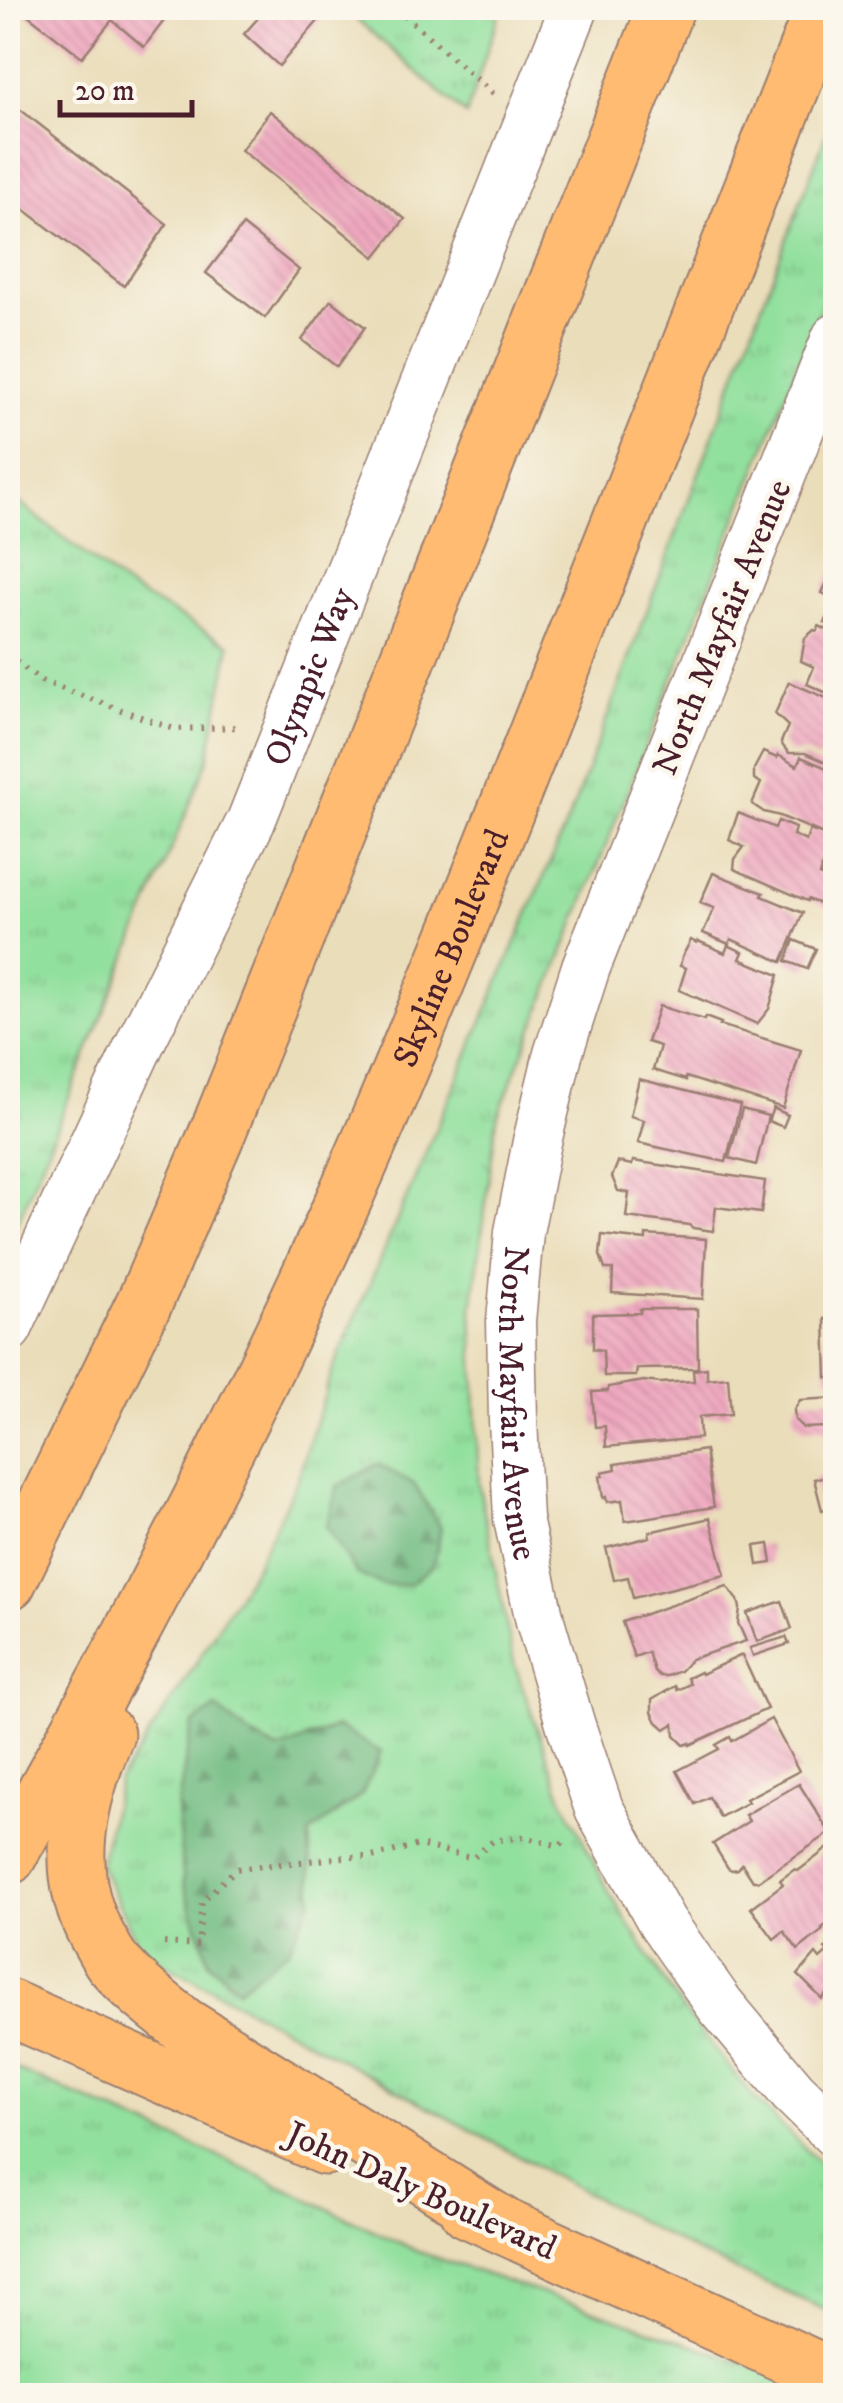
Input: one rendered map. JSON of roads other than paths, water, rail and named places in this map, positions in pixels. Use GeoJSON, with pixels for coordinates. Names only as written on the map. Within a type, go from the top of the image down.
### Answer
{"type":"FeatureCollection","features":[{"type":"Feature","properties":{"kind":"main road"},"geometry":{"type":"LineString","coordinates":[[8,1582],[167,1251],[238,1085],[666,8]]}},
{"type":"Feature","properties":{"kind":"main road","name":"Skyline Boulevard"},"geometry":{"type":"LineString","coordinates":[[8,1857],[132,1634],[208,1487],[389,1097],[499,830],[822,8]]}},
{"type":"Feature","properties":{"kind":"main road"},"geometry":{"type":"LineString","coordinates":[[8,1551],[86,1425]]}},
{"type":"Feature","properties":{"kind":"main road"},"geometry":{"type":"LineString","coordinates":[[208,1487],[83,1799],[78,1885],[89,1922],[110,1960],[142,1993],[183,2025],[502,2225]]}},
{"type":"Feature","properties":{"kind":"main road","name":"John Daly Boulevard"},"geometry":{"type":"LineString","coordinates":[[8,2007],[502,2225],[836,2378]]}},
{"type":"Feature","properties":{"kind":"street","name":"Olympic Way"},"geometry":{"type":"LineString","coordinates":[[8,1328],[142,1037],[250,821],[574,8]]}},
{"type":"Feature","properties":{"kind":"street","name":"North Mayfair Avenue"},"geometry":{"type":"LineString","coordinates":[[836,338],[586,968],[558,1054],[537,1142],[519,1232],[511,1320],[518,1519],[540,1621],[600,1809],[662,1922],[720,2005],[794,2092],[836,2134]]}}]}
